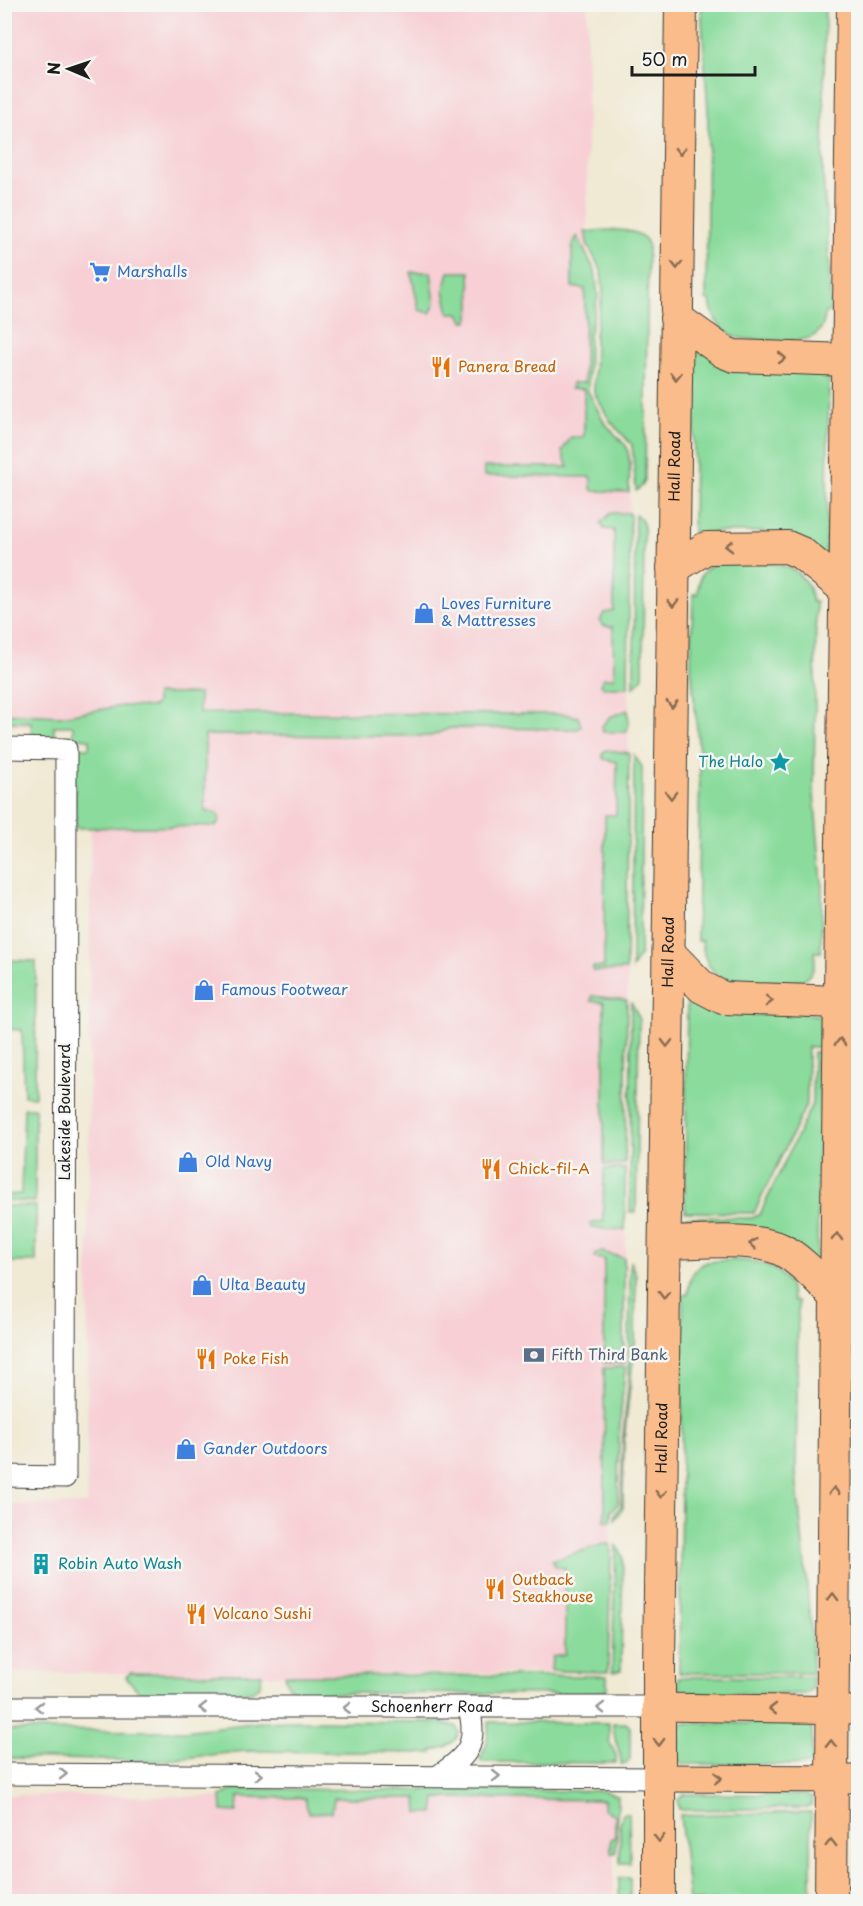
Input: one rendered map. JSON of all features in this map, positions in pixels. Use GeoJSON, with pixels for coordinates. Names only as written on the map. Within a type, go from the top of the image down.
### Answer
{"type":"FeatureCollection","features":[{"type":"Feature","properties":{"kind":"highway","name":"Hall Road"},"geometry":{"type":"LineString","coordinates":[[659,1902],[659,1707],[681,4]]}},
{"type":"Feature","properties":{"kind":"highway"},"geometry":{"type":"LineString","coordinates":[[831,1902],[844,1779],[845,1710],[836,1296],[849,1002],[845,589],[854,361],[853,4]]}},
{"type":"Feature","properties":{"kind":"highway"},"geometry":{"type":"LineString","coordinates":[[676,318],[715,346],[734,356],[854,361]]}},
{"type":"Feature","properties":{"kind":"highway"},"geometry":{"type":"LineString","coordinates":[[673,568],[706,548],[787,548],[801,553],[845,589]]}},
{"type":"Feature","properties":{"kind":"highway"},"geometry":{"type":"LineString","coordinates":[[669,953],[702,987],[723,998],[849,1002]]}},
{"type":"Feature","properties":{"kind":"highway"},"geometry":{"type":"LineString","coordinates":[[665,1243],[745,1243],[771,1246],[792,1257],[836,1296]]}},
{"type":"Feature","properties":{"kind":"main road","name":"Schoenherr Road"},"geometry":{"type":"LineString","coordinates":[[659,1707],[845,1710]]}},
{"type":"Feature","properties":{"kind":"main road"},"geometry":{"type":"LineString","coordinates":[[659,1778],[844,1779]]}},
{"type":"Feature","properties":{"kind":"street","name":"Lakeside Boulevard"},"geometry":{"type":"LineString","coordinates":[[4,748],[66,748],[66,772],[65,1477],[4,1476]]}},
{"type":"Feature","properties":{"kind":"street","name":"Schoenherr Road"},"geometry":{"type":"LineString","coordinates":[[4,1707],[659,1707]]}},
{"type":"Feature","properties":{"kind":"street"},"geometry":{"type":"LineString","coordinates":[[438,1776],[466,1754],[473,1738],[469,1708]]}},
{"type":"Feature","properties":{"kind":"street"},"geometry":{"type":"LineString","coordinates":[[4,1774],[659,1778]]}},
{"type":"Feature","properties":{"kind":"shaded area"},"geometry":{"type":"Polygon","coordinates":[[[5,5],[587,5],[587,407],[630,454],[625,1376],[619,1435],[618,1504],[611,1511],[608,1672],[273,1675],[5,1672],[5,1505],[87,1504],[91,727],[5,726],[5,5]]]}},
{"type":"Feature","properties":{"kind":"shaded area"},"geometry":{"type":"Polygon","coordinates":[[[5,1795],[614,1800],[614,1901],[5,1902],[5,1795]]]}},
{"type":"Feature","properties":{"kind":"green space"},"geometry":{"type":"Polygon","coordinates":[[[701,5],[825,5],[823,175],[830,272],[830,312],[825,312],[820,330],[808,338],[754,340],[735,337],[721,327],[712,312],[710,300],[706,300],[708,111],[701,5]]]}},
{"type":"Feature","properties":{"kind":"green space"},"geometry":{"type":"Polygon","coordinates":[[[630,231],[644,238],[648,244],[645,479],[643,485],[636,491],[632,445],[610,421],[594,392],[595,334],[603,292],[601,270],[588,246],[585,232],[630,231]]]}},
{"type":"Feature","properties":{"kind":"green space"},"geometry":{"type":"Polygon","coordinates":[[[577,236],[595,271],[598,296],[589,335],[588,391],[604,422],[627,447],[630,463],[629,492],[594,491],[591,489],[591,477],[484,476],[484,467],[568,467],[562,451],[571,437],[584,437],[584,389],[571,388],[572,383],[584,383],[585,289],[572,287],[572,247],[577,236]]]}},
{"type":"Feature","properties":{"kind":"green space"},"geometry":{"type":"Polygon","coordinates":[[[411,272],[431,272],[435,303],[430,313],[419,310],[411,272]]]}},
{"type":"Feature","properties":{"kind":"green space"},"geometry":{"type":"Polygon","coordinates":[[[449,272],[470,272],[471,307],[468,321],[463,321],[459,313],[449,313],[444,290],[449,272]]]}},
{"type":"Feature","properties":{"kind":"green space"},"geometry":{"type":"Polygon","coordinates":[[[695,350],[829,374],[826,555],[766,532],[718,532],[693,537],[695,350]]]}},
{"type":"Feature","properties":{"kind":"green space"},"geometry":{"type":"Polygon","coordinates":[[[611,513],[629,513],[630,516],[628,687],[604,687],[600,684],[604,678],[614,678],[613,627],[604,626],[600,621],[604,613],[614,611],[614,530],[604,529],[601,523],[611,513]]]}},
{"type":"Feature","properties":{"kind":"green space"},"geometry":{"type":"Polygon","coordinates":[[[635,514],[641,519],[644,527],[643,677],[634,687],[635,514]]]}},
{"type":"Feature","properties":{"kind":"green space"},"geometry":{"type":"Polygon","coordinates":[[[717,563],[766,563],[791,569],[801,576],[808,587],[812,602],[816,602],[814,794],[822,884],[821,952],[815,952],[814,966],[810,975],[794,982],[745,982],[724,978],[709,966],[704,955],[702,941],[697,941],[700,762],[691,667],[693,594],[698,594],[699,581],[703,572],[717,563]]]}},
{"type":"Feature","properties":{"kind":"green space"},"geometry":{"type":"Polygon","coordinates":[[[156,694],[199,694],[199,713],[565,714],[578,717],[581,726],[578,729],[450,728],[431,736],[205,735],[205,810],[218,814],[220,820],[216,826],[76,828],[73,748],[89,748],[90,739],[73,738],[73,726],[54,726],[54,739],[32,738],[31,722],[5,722],[4,713],[60,716],[122,706],[153,707],[156,704],[156,694]]]}},
{"type":"Feature","properties":{"kind":"green space"},"geometry":{"type":"Polygon","coordinates":[[[628,710],[629,725],[626,732],[603,732],[602,726],[610,717],[628,710]]]}},
{"type":"Feature","properties":{"kind":"green space"},"geometry":{"type":"Polygon","coordinates":[[[607,750],[629,753],[626,970],[593,971],[593,967],[604,967],[605,815],[616,815],[617,762],[603,759],[603,752],[607,750]]]}},
{"type":"Feature","properties":{"kind":"green space"},"geometry":{"type":"Polygon","coordinates":[[[634,755],[642,767],[640,954],[632,968],[634,755]]]}},
{"type":"Feature","properties":{"kind":"green space"},"geometry":{"type":"Polygon","coordinates":[[[5,960],[36,961],[35,1097],[24,1096],[22,1030],[5,1029],[5,960]]]}},
{"type":"Feature","properties":{"kind":"green space"},"geometry":{"type":"Polygon","coordinates":[[[687,994],[821,1016],[820,1047],[808,1047],[807,1103],[754,1213],[685,1212],[687,994]]]}},
{"type":"Feature","properties":{"kind":"green space"},"geometry":{"type":"Polygon","coordinates":[[[592,996],[627,1000],[625,1164],[604,1165],[604,1002],[591,1001],[592,996]]]}},
{"type":"Feature","properties":{"kind":"green space"},"geometry":{"type":"Polygon","coordinates":[[[631,1002],[639,1017],[636,1212],[630,1212],[631,1002]]]}},
{"type":"Feature","properties":{"kind":"green space"},"geometry":{"type":"Polygon","coordinates":[[[813,1052],[820,1052],[817,1262],[684,1229],[684,1217],[752,1218],[760,1214],[812,1104],[813,1052]]]}},
{"type":"Feature","properties":{"kind":"green space"},"geometry":{"type":"Polygon","coordinates":[[[24,1108],[35,1108],[35,1202],[5,1201],[5,1195],[21,1194],[24,1108]]]}},
{"type":"Feature","properties":{"kind":"green space"},"geometry":{"type":"Polygon","coordinates":[[[604,1169],[625,1169],[625,1230],[591,1228],[591,1223],[603,1222],[604,1169]]]}},
{"type":"Feature","properties":{"kind":"green space"},"geometry":{"type":"Polygon","coordinates":[[[5,1206],[36,1206],[36,1262],[5,1262],[5,1206]]]}},
{"type":"Feature","properties":{"kind":"green space"},"geometry":{"type":"Polygon","coordinates":[[[602,1252],[624,1258],[624,1363],[604,1363],[604,1259],[594,1258],[595,1254],[602,1252]]]}},
{"type":"Feature","properties":{"kind":"green space"},"geometry":{"type":"Polygon","coordinates":[[[630,1261],[636,1275],[635,1343],[624,1440],[623,1508],[615,1519],[615,1513],[621,1506],[623,1436],[629,1378],[630,1261]]]}},
{"type":"Feature","properties":{"kind":"green space"},"geometry":{"type":"Polygon","coordinates":[[[748,1261],[773,1268],[783,1276],[790,1287],[793,1301],[798,1302],[796,1475],[812,1638],[812,1673],[679,1673],[683,1295],[688,1294],[690,1279],[695,1271],[707,1262],[748,1261]]]}},
{"type":"Feature","properties":{"kind":"green space"},"geometry":{"type":"Polygon","coordinates":[[[625,1367],[619,1435],[618,1504],[611,1511],[611,1521],[605,1521],[604,1368],[625,1367]]]}},
{"type":"Feature","properties":{"kind":"green space"},"geometry":{"type":"Polygon","coordinates":[[[610,1544],[611,1549],[608,1672],[551,1671],[552,1657],[565,1655],[565,1568],[555,1566],[552,1560],[610,1544]]]}},
{"type":"Feature","properties":{"kind":"green space"},"geometry":{"type":"Polygon","coordinates":[[[616,1545],[623,1556],[621,1671],[612,1672],[616,1545]]]}},
{"type":"Feature","properties":{"kind":"green space"},"geometry":{"type":"Polygon","coordinates":[[[130,1673],[262,1674],[260,1686],[251,1692],[139,1692],[126,1677],[130,1673]]]}},
{"type":"Feature","properties":{"kind":"green space"},"geometry":{"type":"Polygon","coordinates":[[[285,1675],[607,1676],[607,1690],[589,1694],[298,1693],[288,1686],[285,1675]]]}},
{"type":"Feature","properties":{"kind":"green space"},"geometry":{"type":"Polygon","coordinates":[[[684,1677],[812,1677],[812,1689],[806,1694],[683,1693],[679,1689],[678,1678],[684,1677]]]}},
{"type":"Feature","properties":{"kind":"green space"},"geometry":{"type":"Polygon","coordinates":[[[262,1722],[443,1722],[443,1724],[456,1726],[459,1732],[452,1743],[432,1750],[432,1753],[245,1751],[158,1761],[5,1758],[5,1730],[184,1731],[262,1722]]]}},
{"type":"Feature","properties":{"kind":"green space"},"geometry":{"type":"Polygon","coordinates":[[[489,1722],[609,1723],[609,1741],[616,1755],[616,1763],[482,1762],[480,1759],[487,1744],[489,1722]]]}},
{"type":"Feature","properties":{"kind":"green space"},"geometry":{"type":"Polygon","coordinates":[[[613,1723],[626,1723],[630,1727],[630,1759],[627,1763],[621,1764],[613,1723]]]}},
{"type":"Feature","properties":{"kind":"green space"},"geometry":{"type":"Polygon","coordinates":[[[683,1723],[807,1724],[812,1728],[812,1761],[808,1765],[683,1764],[678,1759],[678,1729],[683,1723]]]}},
{"type":"Feature","properties":{"kind":"green space"},"geometry":{"type":"Polygon","coordinates":[[[233,1789],[603,1791],[618,1796],[616,1853],[611,1853],[611,1839],[615,1837],[615,1815],[604,1810],[604,1800],[436,1798],[434,1813],[418,1813],[417,1798],[334,1798],[332,1812],[308,1813],[305,1798],[238,1797],[237,1812],[222,1811],[221,1796],[233,1789]]]}},
{"type":"Feature","properties":{"kind":"green space"},"geometry":{"type":"Polygon","coordinates":[[[684,1794],[805,1795],[812,1798],[811,1806],[806,1808],[684,1810],[679,1809],[678,1800],[684,1794]]]}},
{"type":"Feature","properties":{"kind":"green space"},"geometry":{"type":"Polygon","coordinates":[[[811,1812],[811,1901],[689,1901],[680,1815],[811,1812]]]}},
{"type":"Feature","properties":{"kind":"green space"},"geometry":{"type":"Polygon","coordinates":[[[623,1814],[629,1814],[630,1863],[620,1863],[620,1823],[623,1814]]]}},
{"type":"Feature","properties":{"kind":"green space"},"geometry":{"type":"Polygon","coordinates":[[[619,1878],[630,1878],[630,1901],[619,1901],[619,1878]]]}},
{"type":"Feature","properties":{"kind":"place","name":"Marshalls"},"geometry":{"type":"Point","coordinates":[100,272]}},
{"type":"Feature","properties":{"kind":"place","name":"Panera Bread"},"geometry":{"type":"Point","coordinates":[441,367]}},
{"type":"Feature","properties":{"kind":"place","name":"Loves Furniture & Mattresses"},"geometry":{"type":"Point","coordinates":[424,613]}},
{"type":"Feature","properties":{"kind":"place","name":"The Halo"},"geometry":{"type":"Point","coordinates":[780,762]}},
{"type":"Feature","properties":{"kind":"place","name":"Famous Footwear"},"geometry":{"type":"Point","coordinates":[204,990]}},
{"type":"Feature","properties":{"kind":"place","name":"Old Navy"},"geometry":{"type":"Point","coordinates":[188,1162]}},
{"type":"Feature","properties":{"kind":"place","name":"Chick-fil-A"},"geometry":{"type":"Point","coordinates":[491,1169]}},
{"type":"Feature","properties":{"kind":"place","name":"Ulta Beauty"},"geometry":{"type":"Point","coordinates":[202,1285]}},
{"type":"Feature","properties":{"kind":"place","name":"Fifth Third Bank"},"geometry":{"type":"Point","coordinates":[534,1355]}},
{"type":"Feature","properties":{"kind":"place","name":"Poke Fish"},"geometry":{"type":"Point","coordinates":[206,1359]}},
{"type":"Feature","properties":{"kind":"place","name":"Gander Outdoors"},"geometry":{"type":"Point","coordinates":[186,1449]}},
{"type":"Feature","properties":{"kind":"place","name":"Robin Auto Wash"},"geometry":{"type":"Point","coordinates":[41,1564]}},
{"type":"Feature","properties":{"kind":"place","name":"Outback Steakhouse"},"geometry":{"type":"Point","coordinates":[495,1589]}},
{"type":"Feature","properties":{"kind":"place","name":"Volcano Sushi"},"geometry":{"type":"Point","coordinates":[196,1614]}}]}
